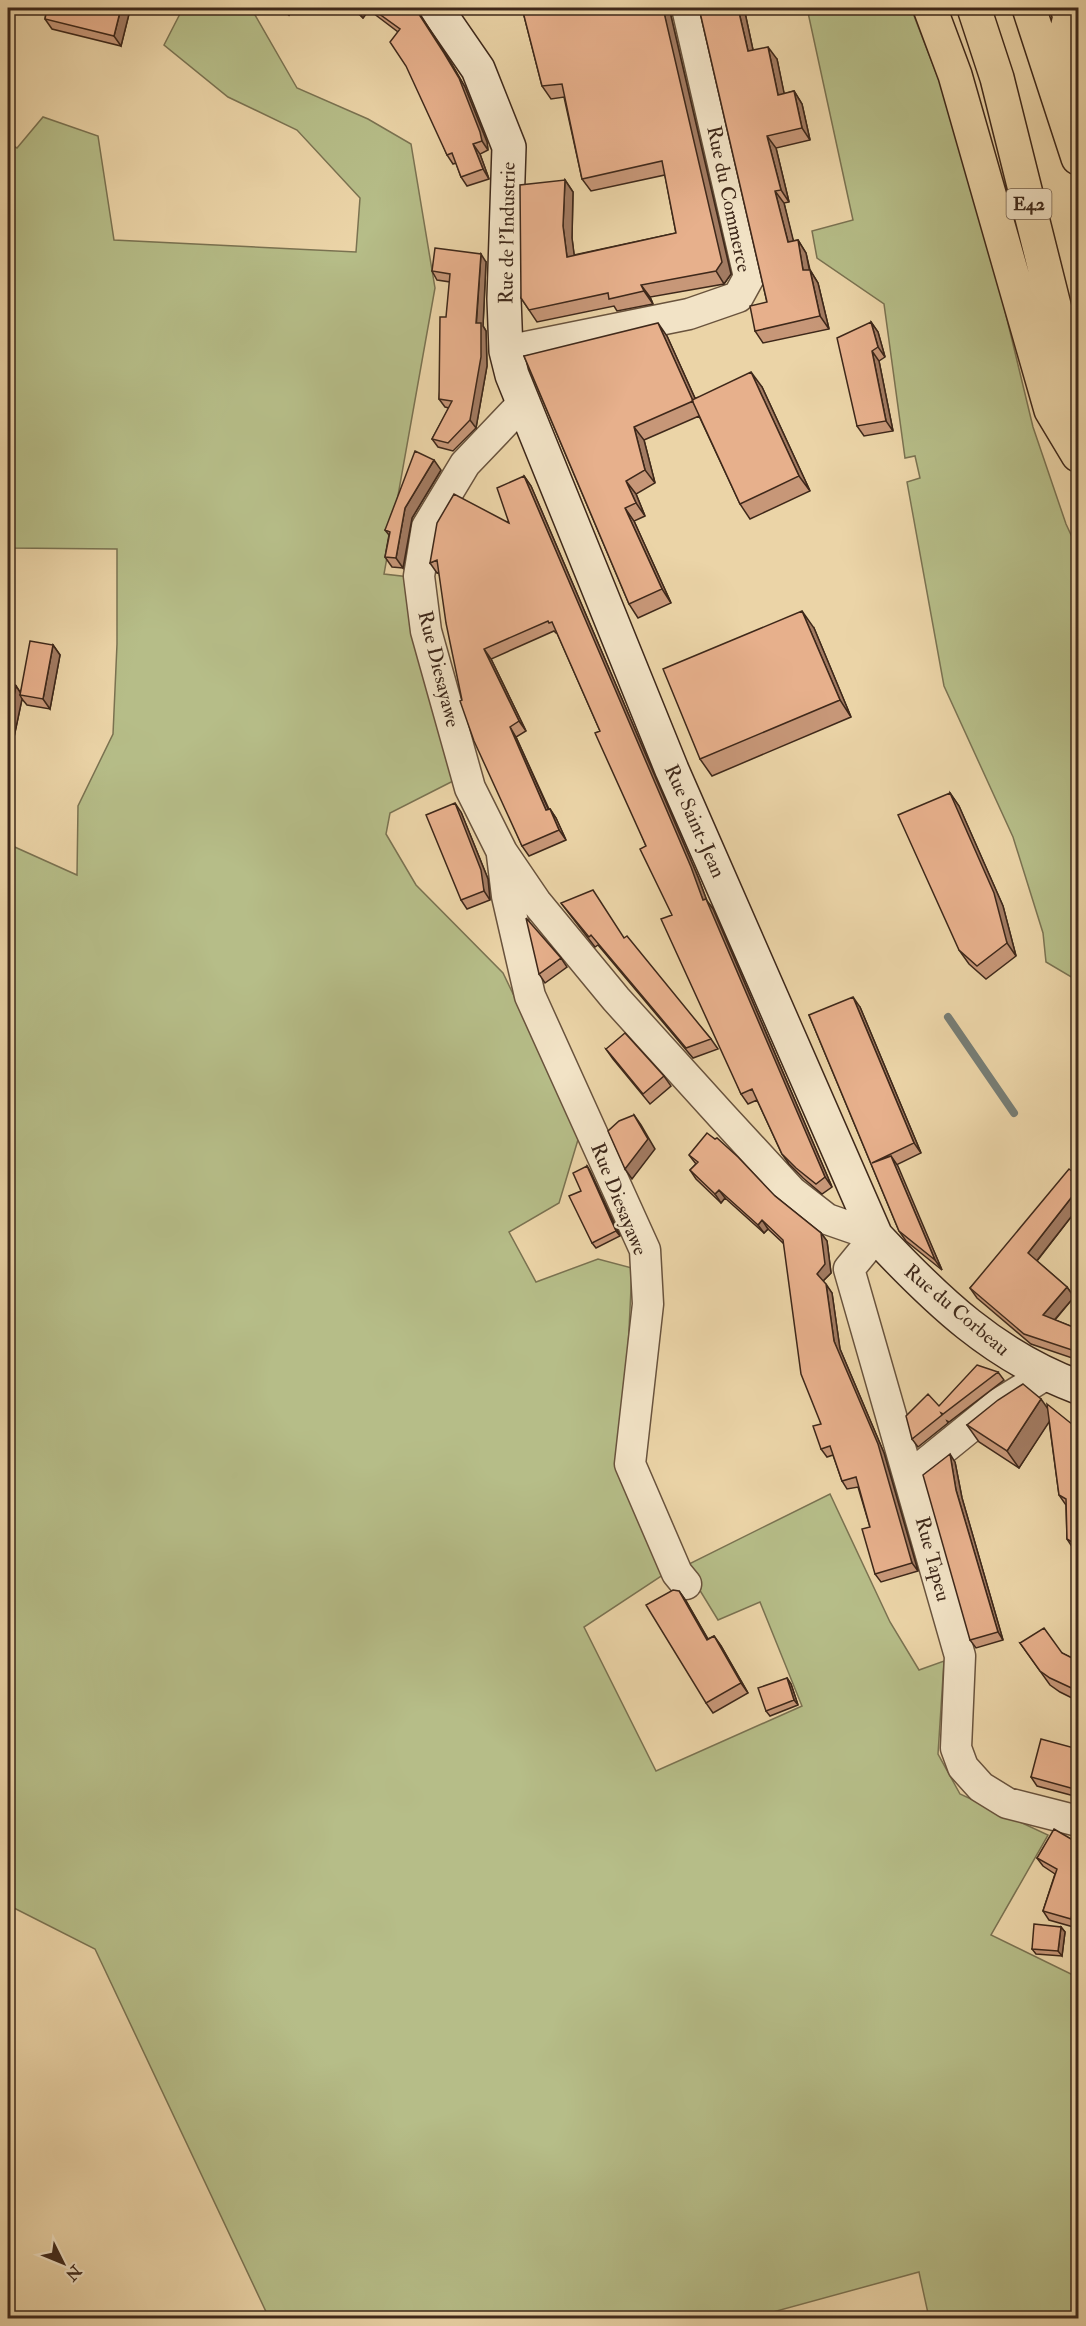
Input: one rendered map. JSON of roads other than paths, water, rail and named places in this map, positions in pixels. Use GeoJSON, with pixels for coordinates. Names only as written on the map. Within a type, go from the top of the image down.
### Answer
{"type":"FeatureCollection","features":[{"type":"Feature","properties":{"kind":"highway"},"geometry":{"type":"LineString","coordinates":[[930,8],[955,75],[1051,410],[1078,455]]}},
{"type":"Feature","properties":{"kind":"highway","name":"E42"},"geometry":{"type":"LineString","coordinates":[[974,8],[997,78],[1078,401]]}},
{"type":"Feature","properties":{"kind":"highway"},"geometry":{"type":"LineString","coordinates":[[1029,8],[1055,81],[1078,158]]}},
{"type":"Feature","properties":{"kind":"highway"},"geometry":{"type":"LineString","coordinates":[[1055,81],[1070,16],[1068,8]]}},
{"type":"Feature","properties":{"kind":"street","name":"Rue de l'Industrie"},"geometry":{"type":"LineString","coordinates":[[436,8],[478,69],[509,147],[504,299],[506,351],[512,375],[524,402]]}},
{"type":"Feature","properties":{"kind":"street","name":"Rue du Commerce"},"geometry":{"type":"LineString","coordinates":[[506,351],[689,314],[738,297],[749,277],[687,8]]}},
{"type":"Feature","properties":{"kind":"street","name":"Rue Diesayawe"},"geometry":{"type":"LineString","coordinates":[[524,402],[465,464],[428,527],[419,576],[426,632],[470,788],[502,852],[536,902],[616,999],[791,1191],[827,1219],[876,1236]]}},
{"type":"Feature","properties":{"kind":"street","name":"Rue Saint-Jean"},"geometry":{"type":"LineString","coordinates":[[524,402],[659,738],[876,1236]]}},
{"type":"Feature","properties":{"kind":"street","name":"Rue Diesayawe"},"geometry":{"type":"LineString","coordinates":[[502,852],[507,896],[530,996],[645,1250],[648,1304],[630,1464],[677,1573],[686,1584]]}},
{"type":"Feature","properties":{"kind":"street","name":"Rue du Corbeau"},"geometry":{"type":"LineString","coordinates":[[876,1236],[934,1296],[999,1349],[1045,1375],[1078,1388]]}},
{"type":"Feature","properties":{"kind":"street","name":"Rue Tapeu"},"geometry":{"type":"LineString","coordinates":[[876,1236],[849,1269],[960,1656],[956,1748],[963,1767],[981,1787],[1007,1803],[1078,1821]]}},
{"type":"Feature","properties":{"kind":"street"},"geometry":{"type":"LineString","coordinates":[[910,1476],[1000,1403],[1045,1375]]}},
{"type":"Feature","properties":{"kind":"waterway"},"geometry":{"type":"LineString","coordinates":[[948,1017],[1014,1113]]}}]}
